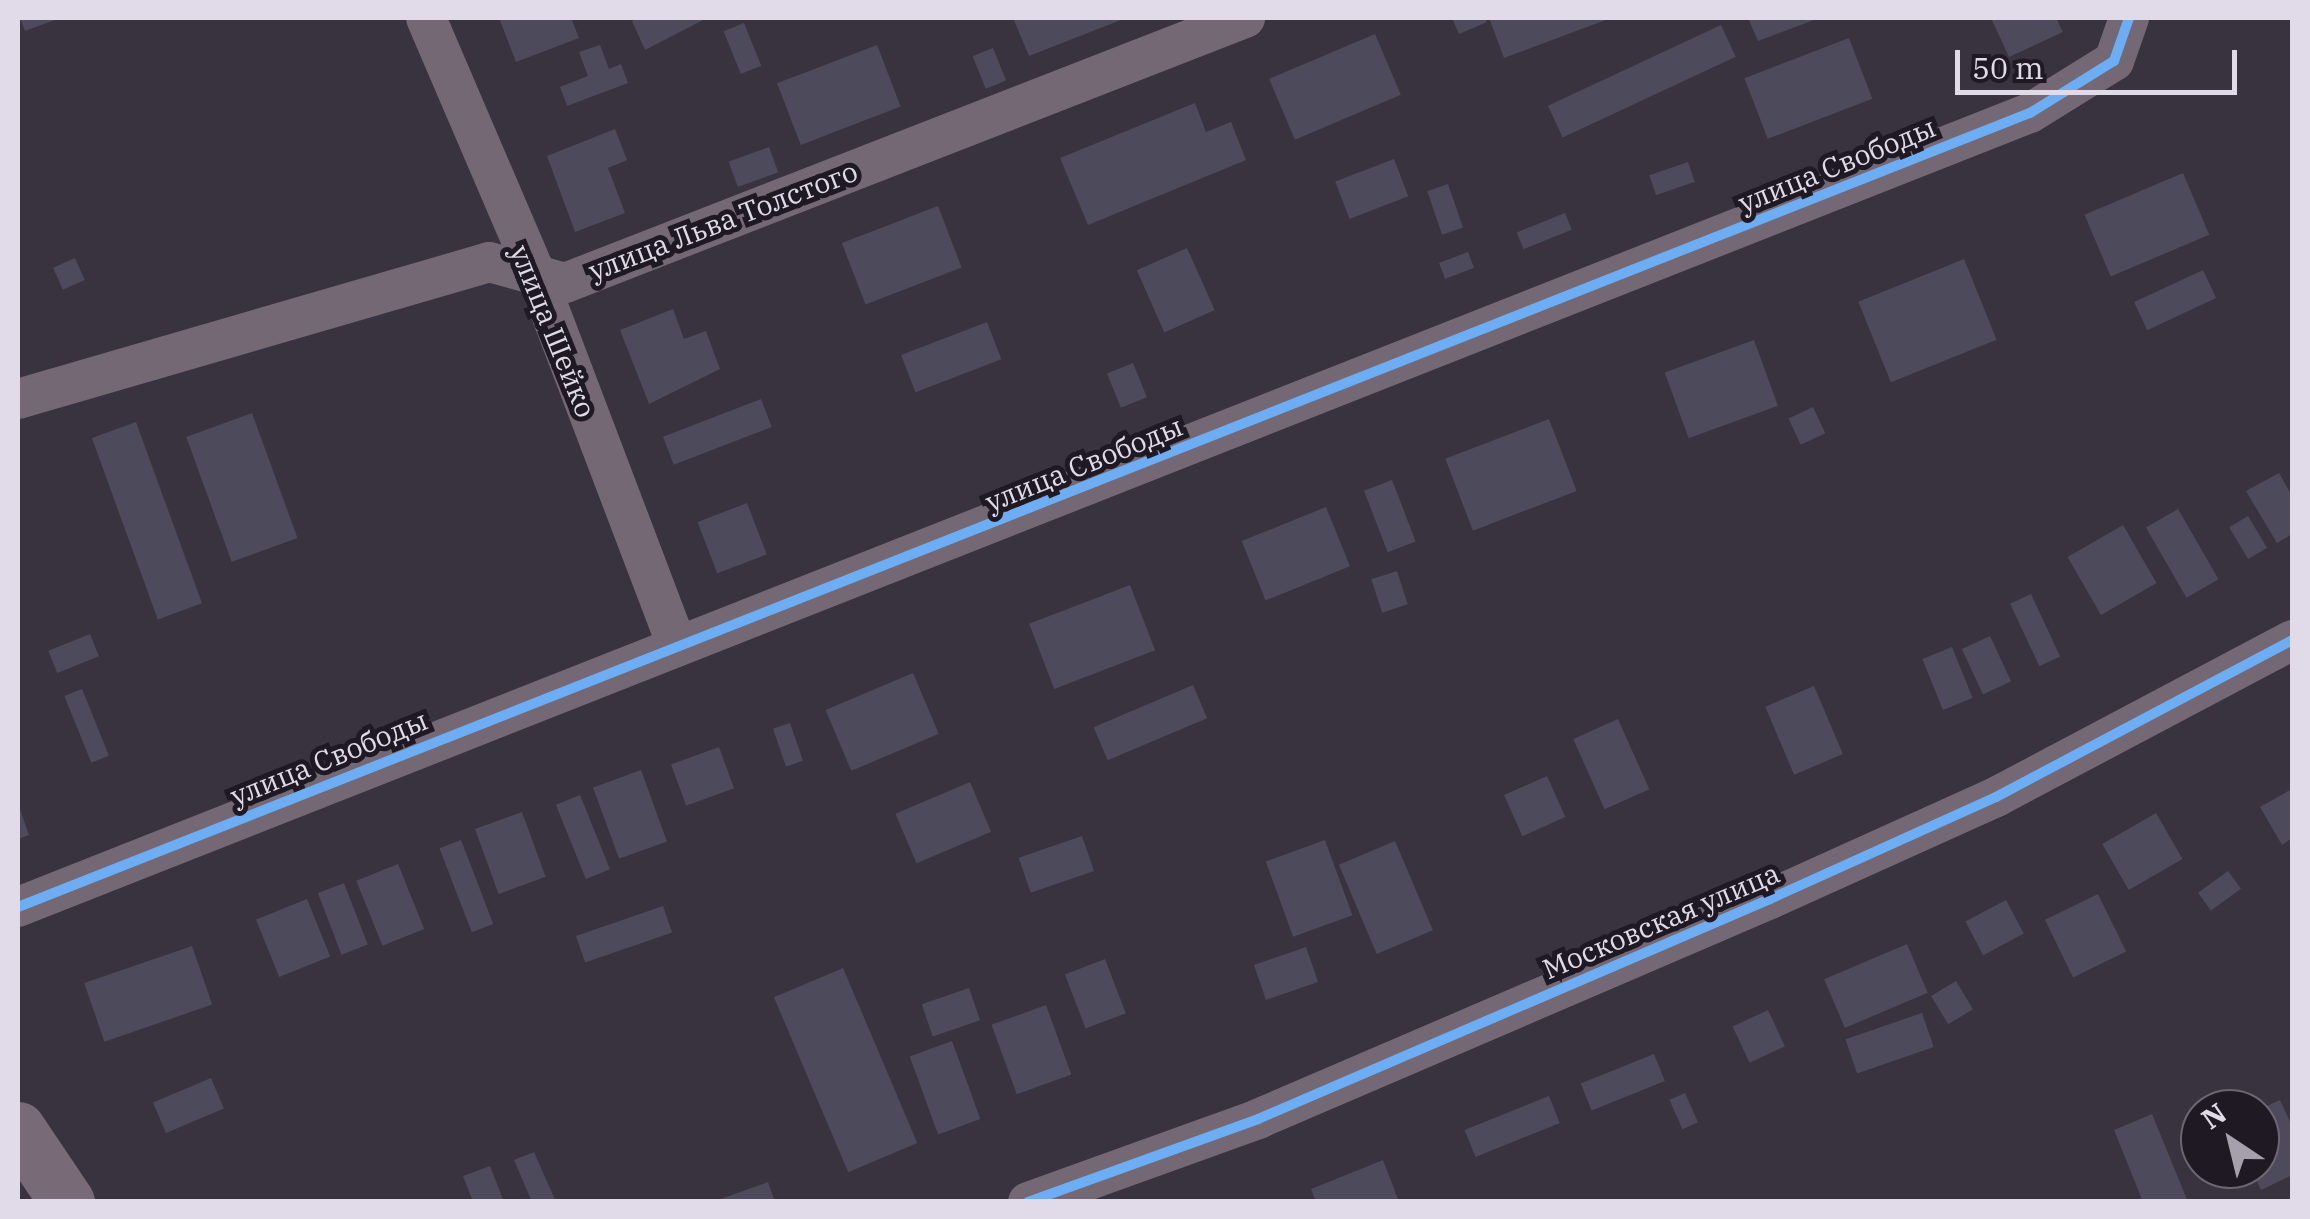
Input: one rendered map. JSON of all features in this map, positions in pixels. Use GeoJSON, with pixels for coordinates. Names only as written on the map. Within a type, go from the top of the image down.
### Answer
{"type":"FeatureCollection","features":[{"type":"Feature","properties":{"kind":"street","name":"улица Шейко"},"geometry":{"type":"LineString","coordinates":[[426,18],[537,277],[677,646]]}},
{"type":"Feature","properties":{"kind":"street","name":"улица Льва Толстого"},"geometry":{"type":"LineString","coordinates":[[18,399],[489,262],[565,283],[1245,18]]}},
{"type":"Feature","properties":{"kind":"street","name":"улица Свободы"},"geometry":{"type":"LineString","coordinates":[[18,907],[2030,113],[2114,61],[2129,18]]}},
{"type":"Feature","properties":{"kind":"street","name":"Московская улица"},"geometry":{"type":"LineString","coordinates":[[1028,1202],[1258,1118],[1788,891],[1996,797],[2292,640]]}},
{"type":"Feature","properties":{"kind":"street"},"geometry":{"type":"LineString","coordinates":[[18,1130],[67,1202]]}},
{"type":"Feature","properties":{"kind":"building"},"geometry":{"type":"Polygon","coordinates":[[[20,18],[60,18],[25,31],[20,18]]]}},
{"type":"Feature","properties":{"kind":"building"},"geometry":{"type":"Polygon","coordinates":[[[499,18],[571,18],[579,38],[516,62],[499,18]]]}},
{"type":"Feature","properties":{"kind":"building"},"geometry":{"type":"Polygon","coordinates":[[[640,18],[707,18],[645,50],[632,21],[640,18]]]}},
{"type":"Feature","properties":{"kind":"building"},"geometry":{"type":"Polygon","coordinates":[[[1013,18],[1126,18],[1029,56],[1013,18]]]}},
{"type":"Feature","properties":{"kind":"building"},"geometry":{"type":"Polygon","coordinates":[[[1452,18],[1485,18],[1487,22],[1459,34],[1452,18]]]}},
{"type":"Feature","properties":{"kind":"building"},"geometry":{"type":"Polygon","coordinates":[[[1489,18],[1611,18],[1504,58],[1489,18]]]}},
{"type":"Feature","properties":{"kind":"building"},"geometry":{"type":"Polygon","coordinates":[[[1748,18],[1819,18],[1758,41],[1748,18]]]}},
{"type":"Feature","properties":{"kind":"building"},"geometry":{"type":"Polygon","coordinates":[[[1991,18],[2056,18],[2063,32],[2009,57],[1991,18]]]}},
{"type":"Feature","properties":{"kind":"building"},"geometry":{"type":"Polygon","coordinates":[[[744,23],[761,66],[741,74],[724,31],[744,23]]]}},
{"type":"Feature","properties":{"kind":"building"},"geometry":{"type":"Polygon","coordinates":[[[1721,25],[1736,57],[1563,137],[1548,106],[1721,25]]]}},
{"type":"Feature","properties":{"kind":"building"},"geometry":{"type":"Polygon","coordinates":[[[1375,34],[1401,95],[1295,140],[1269,79],[1375,34]]]}},
{"type":"Feature","properties":{"kind":"building"},"geometry":{"type":"Polygon","coordinates":[[[1849,38],[1872,99],[1768,139],[1744,78],[1849,38]]]}},
{"type":"Feature","properties":{"kind":"building"},"geometry":{"type":"Polygon","coordinates":[[[600,45],[609,69],[621,64],[628,83],[567,106],[560,87],[588,76],[579,52],[600,45]]]}},
{"type":"Feature","properties":{"kind":"building"},"geometry":{"type":"Polygon","coordinates":[[[877,45],[901,107],[801,145],[777,83],[877,45]]]}},
{"type":"Feature","properties":{"kind":"building"},"geometry":{"type":"Polygon","coordinates":[[[993,48],[1006,80],[986,89],[973,56],[993,48]]]}},
{"type":"Feature","properties":{"kind":"building"},"geometry":{"type":"Polygon","coordinates":[[[1195,103],[1206,132],[1231,122],[1246,160],[1088,225],[1060,158],[1195,103]]]}},
{"type":"Feature","properties":{"kind":"building"},"geometry":{"type":"Polygon","coordinates":[[[615,129],[627,160],[608,168],[625,213],[575,232],[547,156],[615,129]]]}},
{"type":"Feature","properties":{"kind":"building"},"geometry":{"type":"Polygon","coordinates":[[[769,147],[778,172],[738,187],[729,162],[769,147]]]}},
{"type":"Feature","properties":{"kind":"building"},"geometry":{"type":"Polygon","coordinates":[[[1394,159],[1408,196],[1350,219],[1335,182],[1394,159]]]}},
{"type":"Feature","properties":{"kind":"building"},"geometry":{"type":"Polygon","coordinates":[[[1688,162],[1695,182],[1656,195],[1649,175],[1688,162]]]}},
{"type":"Feature","properties":{"kind":"building"},"geometry":{"type":"Polygon","coordinates":[[[2183,173],[2209,235],[2111,276],[2085,215],[2183,173]]]}},
{"type":"Feature","properties":{"kind":"building"},"geometry":{"type":"Polygon","coordinates":[[[1448,184],[1463,227],[1442,235],[1427,191],[1448,184]]]}},
{"type":"Feature","properties":{"kind":"building"},"geometry":{"type":"Polygon","coordinates":[[[938,206],[962,268],[865,305],[842,243],[938,206]]]}},
{"type":"Feature","properties":{"kind":"building"},"geometry":{"type":"Polygon","coordinates":[[[1565,213],[1572,230],[1524,249],[1517,232],[1565,213]]]}},
{"type":"Feature","properties":{"kind":"building"},"geometry":{"type":"Polygon","coordinates":[[[1187,248],[1215,310],[1164,332],[1137,270],[1187,248]]]}},
{"type":"Feature","properties":{"kind":"building"},"geometry":{"type":"Polygon","coordinates":[[[1468,252],[1474,268],[1445,279],[1439,263],[1468,252]]]}},
{"type":"Feature","properties":{"kind":"building"},"geometry":{"type":"Polygon","coordinates":[[[75,258],[85,280],[63,290],[53,268],[75,258]]]}},
{"type":"Feature","properties":{"kind":"building"},"geometry":{"type":"Polygon","coordinates":[[[1964,259],[1997,340],[1891,382],[1858,302],[1964,259]]]}},
{"type":"Feature","properties":{"kind":"building"},"geometry":{"type":"Polygon","coordinates":[[[2203,270],[2216,298],[2147,330],[2134,302],[2203,270]]]}},
{"type":"Feature","properties":{"kind":"building"},"geometry":{"type":"Polygon","coordinates":[[[673,309],[684,339],[706,331],[720,369],[649,404],[620,330],[673,309]]]}},
{"type":"Feature","properties":{"kind":"building"},"geometry":{"type":"Polygon","coordinates":[[[987,322],[1001,359],[915,392],[901,355],[987,322]]]}},
{"type":"Feature","properties":{"kind":"building"},"geometry":{"type":"Polygon","coordinates":[[[1754,340],[1778,406],[1689,438],[1665,372],[1754,340]]]}},
{"type":"Feature","properties":{"kind":"building"},"geometry":{"type":"Polygon","coordinates":[[[1133,363],[1147,397],[1121,408],[1107,373],[1133,363]]]}},
{"type":"Feature","properties":{"kind":"building"},"geometry":{"type":"Polygon","coordinates":[[[761,399],[772,427],[674,465],[663,437],[761,399]]]}},
{"type":"Feature","properties":{"kind":"building"},"geometry":{"type":"Polygon","coordinates":[[[1813,407],[1825,433],[1801,445],[1789,418],[1813,407]]]}},
{"type":"Feature","properties":{"kind":"building"},"geometry":{"type":"Polygon","coordinates":[[[252,413],[297,538],[232,562],[186,437],[252,413]]]}},
{"type":"Feature","properties":{"kind":"building"},"geometry":{"type":"Polygon","coordinates":[[[1549,419],[1577,491],[1473,531],[1445,459],[1549,419]]]}},
{"type":"Feature","properties":{"kind":"building"},"geometry":{"type":"Polygon","coordinates":[[[136,422],[202,603],[158,619],[92,438],[136,422]]]}},
{"type":"Feature","properties":{"kind":"building"},"geometry":{"type":"Polygon","coordinates":[[[2279,473],[2292,496],[2292,534],[2277,543],[2246,491],[2279,473]]]}},
{"type":"Feature","properties":{"kind":"building"},"geometry":{"type":"Polygon","coordinates":[[[1392,480],[1416,542],[1388,552],[1364,491],[1392,480]]]}},
{"type":"Feature","properties":{"kind":"building"},"geometry":{"type":"Polygon","coordinates":[[[747,503],[767,554],[717,573],[698,522],[747,503]]]}},
{"type":"Feature","properties":{"kind":"building"},"geometry":{"type":"Polygon","coordinates":[[[1326,507],[1350,566],[1266,600],[1242,541],[1326,507]]]}},
{"type":"Feature","properties":{"kind":"building"},"geometry":{"type":"Polygon","coordinates":[[[2178,509],[2218,579],[2186,598],[2146,528],[2178,509]]]}},
{"type":"Feature","properties":{"kind":"building"},"geometry":{"type":"Polygon","coordinates":[[[2248,516],[2267,548],[2248,559],[2229,527],[2248,516]]]}},
{"type":"Feature","properties":{"kind":"building"},"geometry":{"type":"Polygon","coordinates":[[[2123,525],[2156,583],[2101,615],[2068,557],[2123,525]]]}},
{"type":"Feature","properties":{"kind":"building"},"geometry":{"type":"Polygon","coordinates":[[[1397,571],[1408,604],[1382,613],[1371,579],[1397,571]]]}},
{"type":"Feature","properties":{"kind":"building"},"geometry":{"type":"Polygon","coordinates":[[[1130,585],[1155,650],[1054,689],[1029,624],[1130,585]]]}},
{"type":"Feature","properties":{"kind":"building"},"geometry":{"type":"Polygon","coordinates":[[[2031,594],[2060,657],[2039,666],[2010,604],[2031,594]]]}},
{"type":"Feature","properties":{"kind":"building"},"geometry":{"type":"Polygon","coordinates":[[[90,634],[99,656],[57,673],[48,651],[90,634]]]}},
{"type":"Feature","properties":{"kind":"building"},"geometry":{"type":"Polygon","coordinates":[[[1990,636],[2011,681],[1983,694],[1962,649],[1990,636]]]}},
{"type":"Feature","properties":{"kind":"building"},"geometry":{"type":"Polygon","coordinates":[[[1952,647],[1973,698],[1943,710],[1922,659],[1952,647]]]}},
{"type":"Feature","properties":{"kind":"building"},"geometry":{"type":"Polygon","coordinates":[[[913,673],[939,734],[851,771],[826,710],[913,673]]]}},
{"type":"Feature","properties":{"kind":"building"},"geometry":{"type":"Polygon","coordinates":[[[1193,685],[1207,718],[1108,760],[1094,727],[1193,685]]]}},
{"type":"Feature","properties":{"kind":"building"},"geometry":{"type":"Polygon","coordinates":[[[1814,686],[1843,754],[1794,775],[1765,707],[1814,686]]]}},
{"type":"Feature","properties":{"kind":"building"},"geometry":{"type":"Polygon","coordinates":[[[82,689],[109,756],[91,763],[64,696],[82,689]]]}},
{"type":"Feature","properties":{"kind":"building"},"geometry":{"type":"Polygon","coordinates":[[[1618,719],[1649,789],[1605,809],[1573,739],[1618,719]]]}},
{"type":"Feature","properties":{"kind":"building"},"geometry":{"type":"Polygon","coordinates":[[[790,723],[803,761],[786,767],[773,729],[790,723]]]}},
{"type":"Feature","properties":{"kind":"building"},"geometry":{"type":"Polygon","coordinates":[[[719,747],[734,788],[686,806],[671,764],[719,747]]]}},
{"type":"Feature","properties":{"kind":"building"},"geometry":{"type":"Polygon","coordinates":[[[641,770],[667,841],[619,859],[593,787],[641,770]]]}},
{"type":"Feature","properties":{"kind":"building"},"geometry":{"type":"Polygon","coordinates":[[[1547,776],[1565,817],[1522,836],[1504,795],[1547,776]]]}},
{"type":"Feature","properties":{"kind":"building"},"geometry":{"type":"Polygon","coordinates":[[[970,782],[991,832],[917,863],[895,814],[970,782]]]}},
{"type":"Feature","properties":{"kind":"building"},"geometry":{"type":"Polygon","coordinates":[[[2290,790],[2292,838],[2282,845],[2260,807],[2290,790]]]}},
{"type":"Feature","properties":{"kind":"building"},"geometry":{"type":"Polygon","coordinates":[[[580,795],[610,869],[586,879],[556,805],[580,795]]]}},
{"type":"Feature","properties":{"kind":"building"},"geometry":{"type":"Polygon","coordinates":[[[18,804],[29,835],[18,839],[18,804]]]}},
{"type":"Feature","properties":{"kind":"building"},"geometry":{"type":"Polygon","coordinates":[[[522,812],[546,877],[499,894],[475,829],[522,812]]]}},
{"type":"Feature","properties":{"kind":"building"},"geometry":{"type":"Polygon","coordinates":[[[2156,813],[2182,859],[2129,890],[2102,844],[2156,813]]]}},
{"type":"Feature","properties":{"kind":"building"},"geometry":{"type":"Polygon","coordinates":[[[1082,836],[1094,871],[1031,893],[1019,858],[1082,836]]]}},
{"type":"Feature","properties":{"kind":"building"},"geometry":{"type":"Polygon","coordinates":[[[461,840],[493,924],[472,932],[440,848],[461,840]]]}},
{"type":"Feature","properties":{"kind":"building"},"geometry":{"type":"Polygon","coordinates":[[[1325,840],[1352,915],[1293,937],[1266,862],[1325,840]]]}},
{"type":"Feature","properties":{"kind":"building"},"geometry":{"type":"Polygon","coordinates":[[[1395,841],[1433,930],[1377,954],[1339,865],[1395,841]]]}},
{"type":"Feature","properties":{"kind":"building"},"geometry":{"type":"Polygon","coordinates":[[[398,864],[424,929],[382,946],[356,881],[398,864]]]}},
{"type":"Feature","properties":{"kind":"building"},"geometry":{"type":"Polygon","coordinates":[[[2228,871],[2241,889],[2211,911],[2198,893],[2228,871]]]}},
{"type":"Feature","properties":{"kind":"building"},"geometry":{"type":"Polygon","coordinates":[[[344,883],[368,945],[342,955],[318,893],[344,883]]]}},
{"type":"Feature","properties":{"kind":"building"},"geometry":{"type":"Polygon","coordinates":[[[2098,894],[2126,952],[2073,977],[2045,920],[2098,894]]]}},
{"type":"Feature","properties":{"kind":"building"},"geometry":{"type":"Polygon","coordinates":[[[307,899],[330,956],[279,977],[256,920],[307,899]]]}},
{"type":"Feature","properties":{"kind":"building"},"geometry":{"type":"Polygon","coordinates":[[[2006,900],[2024,934],[1983,955],[1965,922],[2006,900]]]}},
{"type":"Feature","properties":{"kind":"building"},"geometry":{"type":"Polygon","coordinates":[[[663,906],[672,932],[585,962],[576,936],[663,906]]]}},
{"type":"Feature","properties":{"kind":"building"},"geometry":{"type":"Polygon","coordinates":[[[1907,944],[1928,993],[1845,1028],[1824,979],[1907,944]]]}},
{"type":"Feature","properties":{"kind":"building"},"geometry":{"type":"Polygon","coordinates":[[[192,946],[212,1005],[104,1042],[84,983],[192,946]]]}},
{"type":"Feature","properties":{"kind":"building"},"geometry":{"type":"Polygon","coordinates":[[[1306,947],[1318,982],[1266,1000],[1254,965],[1306,947]]]}},
{"type":"Feature","properties":{"kind":"building"},"geometry":{"type":"Polygon","coordinates":[[[1105,959],[1126,1013],[1086,1029],[1065,974],[1105,959]]]}},
{"type":"Feature","properties":{"kind":"building"},"geometry":{"type":"Polygon","coordinates":[[[843,968],[917,1143],[848,1172],[774,997],[843,968]]]}},
{"type":"Feature","properties":{"kind":"building"},"geometry":{"type":"Polygon","coordinates":[[[1956,981],[1973,1009],[1948,1024],[1931,996],[1956,981]]]}},
{"type":"Feature","properties":{"kind":"building"},"geometry":{"type":"Polygon","coordinates":[[[969,988],[980,1020],[933,1036],[922,1004],[969,988]]]}},
{"type":"Feature","properties":{"kind":"building"},"geometry":{"type":"Polygon","coordinates":[[[1046,1005],[1071,1075],[1017,1094],[991,1025],[1046,1005]]]}},
{"type":"Feature","properties":{"kind":"building"},"geometry":{"type":"Polygon","coordinates":[[[1768,1010],[1785,1046],[1750,1063],[1733,1026],[1768,1010]]]}},
{"type":"Feature","properties":{"kind":"building"},"geometry":{"type":"Polygon","coordinates":[[[1922,1013],[1934,1047],[1857,1073],[1845,1039],[1922,1013]]]}},
{"type":"Feature","properties":{"kind":"building"},"geometry":{"type":"Polygon","coordinates":[[[952,1041],[980,1119],[938,1134],[910,1056],[952,1041]]]}},
{"type":"Feature","properties":{"kind":"building"},"geometry":{"type":"Polygon","coordinates":[[[1654,1054],[1665,1081],[1592,1110],[1581,1084],[1654,1054]]]}},
{"type":"Feature","properties":{"kind":"building"},"geometry":{"type":"Polygon","coordinates":[[[211,1078],[224,1108],[166,1133],[153,1103],[211,1078]]]}},
{"type":"Feature","properties":{"kind":"building"},"geometry":{"type":"Polygon","coordinates":[[[1685,1093],[1698,1122],[1682,1129],[1669,1100],[1685,1093]]]}},
{"type":"Feature","properties":{"kind":"building"},"geometry":{"type":"Polygon","coordinates":[[[1549,1096],[1560,1123],[1475,1157],[1465,1130],[1549,1096]]]}},
{"type":"Feature","properties":{"kind":"building"},"geometry":{"type":"Polygon","coordinates":[[[2280,1100],[2292,1126],[2292,1175],[2280,1181],[2280,1100]]]}},
{"type":"Feature","properties":{"kind":"building"},"geometry":{"type":"Polygon","coordinates":[[[2152,1114],[2188,1202],[2143,1202],[2114,1130],[2152,1114]]]}},
{"type":"Feature","properties":{"kind":"building"},"geometry":{"type":"Polygon","coordinates":[[[534,1152],[556,1202],[532,1202],[514,1160],[534,1152]]]}},
{"type":"Feature","properties":{"kind":"building"},"geometry":{"type":"Polygon","coordinates":[[[1383,1160],[1399,1202],[1316,1202],[1311,1189],[1383,1160]]]}},
{"type":"Feature","properties":{"kind":"building"},"geometry":{"type":"Polygon","coordinates":[[[490,1166],[504,1202],[473,1202],[463,1176],[490,1166]]]}},
{"type":"Feature","properties":{"kind":"building"},"geometry":{"type":"Polygon","coordinates":[[[768,1182],[775,1202],[715,1202],[715,1201],[768,1182]]]}},
{"type":"Feature","properties":{"kind":"cycle path"},"geometry":{"type":"LineString","coordinates":[[18,907],[2030,113],[2114,61],[2129,18]]}},
{"type":"Feature","properties":{"kind":"cycle path"},"geometry":{"type":"LineString","coordinates":[[1028,1202],[1258,1119],[1770,899],[1996,797],[2292,640]]}}]}
